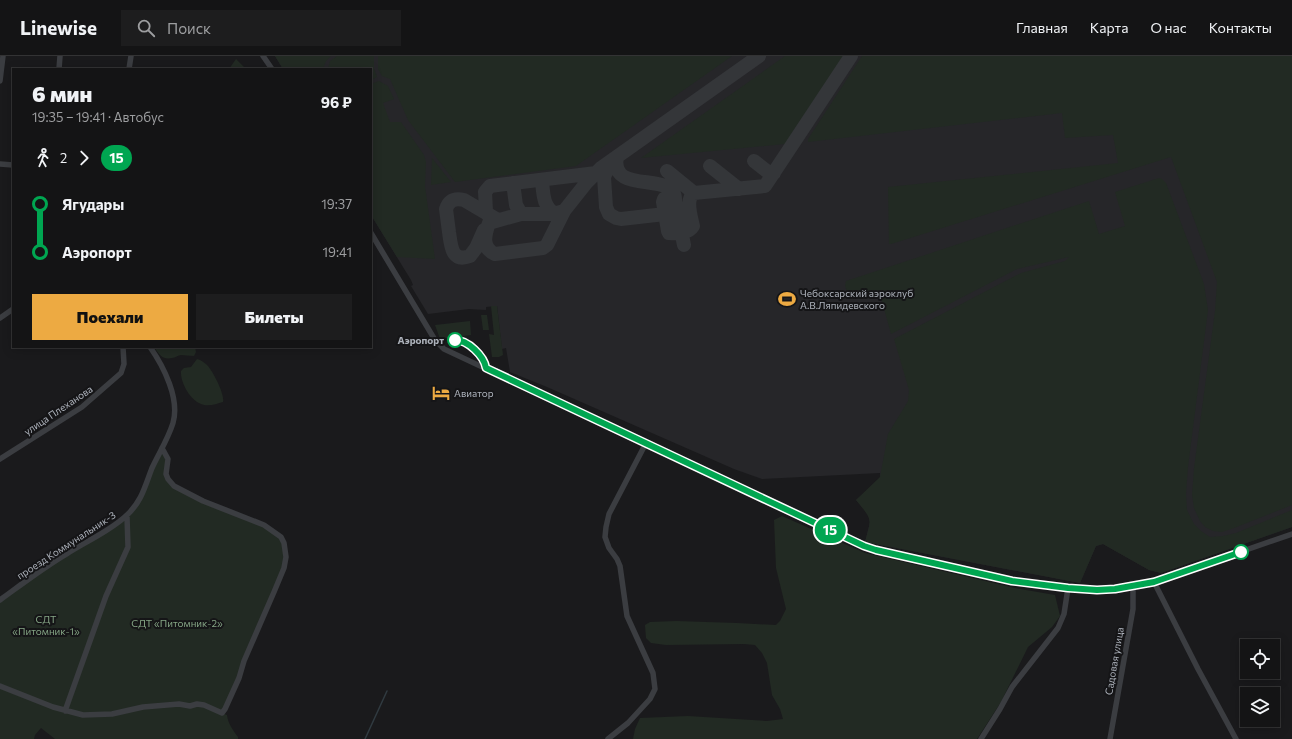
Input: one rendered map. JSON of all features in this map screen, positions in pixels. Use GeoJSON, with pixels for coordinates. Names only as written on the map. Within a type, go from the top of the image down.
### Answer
{"type":"FeatureCollection","features":[{"type":"Feature","properties":{"kind":"street"},"geometry":{"type":"LineString","coordinates":[[0,81],[3,56]]}},
{"type":"Feature","properties":{"kind":"street"},"geometry":{"type":"LineString","coordinates":[[59,68],[60,56]]}},
{"type":"Feature","properties":{"kind":"street"},"geometry":{"type":"LineString","coordinates":[[129,68],[131,56]]}},
{"type":"Feature","properties":{"kind":"street"},"geometry":{"type":"LineString","coordinates":[[262,56],[271,68]]}},
{"type":"Feature","properties":{"kind":"street"},"geometry":{"type":"LineString","coordinates":[[0,164],[12,165]]}},
{"type":"Feature","properties":{"kind":"street"},"geometry":{"type":"LineString","coordinates":[[372,235],[440,346],[864,546],[1012,581],[1097,590],[1154,582],[1292,534]]}},
{"type":"Feature","properties":{"kind":"street"},"geometry":{"type":"LineString","coordinates":[[0,318],[12,310]]}},
{"type":"Feature","properties":{"kind":"street","name":"улица Плеханова"},"geometry":{"type":"LineString","coordinates":[[0,459],[82,407],[121,373],[124,364],[123,348]]}},
{"type":"Feature","properties":{"kind":"street","name":"проезд Коммунальник-3"},"geometry":{"type":"LineString","coordinates":[[0,600],[67,553],[102,534],[126,516],[139,501],[153,466],[173,424],[175,407],[169,383],[156,355],[151,348]]}},
{"type":"Feature","properties":{"kind":"street"},"geometry":{"type":"LineString","coordinates":[[608,739],[628,723],[650,699],[655,689],[653,673],[627,616],[618,558],[610,548],[605,537],[609,514],[646,444]]}},
{"type":"Feature","properties":{"kind":"street"},"geometry":{"type":"LineString","coordinates":[[0,686],[53,707],[83,715],[112,714],[143,707],[179,704],[190,706],[197,704],[210,707],[222,713],[239,678],[244,660],[281,574],[286,557],[284,543],[281,536],[264,525],[204,501],[174,486],[166,474],[168,459],[162,448]]}},
{"type":"Feature","properties":{"kind":"street"},"geometry":{"type":"LineString","coordinates":[[65,711],[106,596],[128,547],[126,516]]}},
{"type":"Feature","properties":{"kind":"street"},"geometry":{"type":"LineString","coordinates":[[1154,582],[1198,669],[1236,739]]}},
{"type":"Feature","properties":{"kind":"street","name":"Садовая улица"},"geometry":{"type":"LineString","coordinates":[[1110,739],[1133,609],[1133,586]]}},
{"type":"Feature","properties":{"kind":"street"},"geometry":{"type":"LineString","coordinates":[[981,739],[1012,687],[1058,628],[1064,614],[1068,588]]}},
{"type":"Feature","properties":{"kind":"shaded area"},"geometry":{"type":"Polygon","coordinates":[[[275,56],[1292,56],[1292,527],[1161,573],[1149,570],[1103,544],[1096,546],[1080,583],[865,542],[870,522],[868,514],[856,500],[880,478],[880,473],[762,479],[734,469],[510,372],[506,348],[502,349],[497,306],[486,307],[486,310],[469,309],[428,314],[411,286],[413,285],[411,280],[372,217],[372,68],[282,68],[275,56]]]}},
{"type":"Feature","properties":{"kind":"green space"},"geometry":{"type":"Polygon","coordinates":[[[275,56],[331,56],[326,61],[323,68],[282,68],[275,56]]]}},
{"type":"Feature","properties":{"kind":"green space"},"geometry":{"type":"Polygon","coordinates":[[[337,56],[374,56],[374,69],[377,77],[372,80],[372,68],[328,68],[330,61],[337,56]]]}},
{"type":"Feature","properties":{"kind":"green space"},"geometry":{"type":"Polygon","coordinates":[[[378,56],[732,56],[576,166],[455,182],[408,120],[390,79],[382,76],[378,69],[378,56]]]}},
{"type":"Feature","properties":{"kind":"green space"},"geometry":{"type":"Polygon","coordinates":[[[785,56],[843,56],[785,144],[641,158],[785,56]]]}},
{"type":"Feature","properties":{"kind":"green space"},"geometry":{"type":"Polygon","coordinates":[[[862,56],[1292,56],[1292,505],[1222,532],[1213,531],[1205,527],[1200,521],[1194,508],[1192,495],[1194,468],[1215,311],[1217,282],[1171,157],[889,244],[888,187],[1118,163],[1113,135],[1065,138],[1062,113],[808,142],[808,139],[862,56]]]}},
{"type":"Feature","properties":{"kind":"green space"},"geometry":{"type":"Polygon","coordinates":[[[236,59],[245,68],[230,68],[236,59]]]}},
{"type":"Feature","properties":{"kind":"green space"},"geometry":{"type":"Polygon","coordinates":[[[379,81],[388,86],[394,99],[383,103],[390,122],[401,122],[424,155],[426,162],[425,186],[435,259],[397,257],[372,217],[372,84],[379,81]]]}},
{"type":"Feature","properties":{"kind":"green space"},"geometry":{"type":"Polygon","coordinates":[[[432,158],[451,182],[431,185],[432,158]]]}},
{"type":"Feature","properties":{"kind":"green space"},"geometry":{"type":"Polygon","coordinates":[[[1159,178],[1166,183],[1204,284],[1208,310],[1188,467],[1186,494],[1187,510],[1194,524],[1210,537],[1236,533],[1292,510],[1292,527],[1161,573],[1149,570],[1103,544],[1096,546],[1080,583],[865,542],[869,528],[869,519],[868,515],[856,500],[880,477],[888,434],[908,401],[909,390],[894,339],[1021,273],[1065,261],[1069,257],[1017,269],[891,334],[880,294],[854,296],[848,294],[845,286],[846,281],[1089,201],[1099,234],[1125,226],[1115,192],[1159,178]]]}},
{"type":"Feature","properties":{"kind":"green space"},"geometry":{"type":"Polygon","coordinates":[[[491,306],[497,306],[503,355],[499,357],[492,357],[489,334],[494,335],[491,306]]]}},
{"type":"Feature","properties":{"kind":"green space"},"geometry":{"type":"Polygon","coordinates":[[[481,315],[487,315],[489,330],[483,330],[481,315]]]}},
{"type":"Feature","properties":{"kind":"green space"},"geometry":{"type":"Polygon","coordinates":[[[470,321],[471,335],[440,339],[435,325],[470,321]]]}},
{"type":"Feature","properties":{"kind":"green space"},"geometry":{"type":"Polygon","coordinates":[[[155,348],[195,348],[196,352],[194,356],[179,355],[173,358],[166,358],[161,356],[155,348]]]}},
{"type":"Feature","properties":{"kind":"green space"},"geometry":{"type":"Polygon","coordinates":[[[197,359],[207,365],[213,373],[222,394],[223,402],[204,405],[193,399],[186,390],[182,380],[181,371],[184,368],[191,367],[197,359]]]}},
{"type":"Feature","properties":{"kind":"green space","name":"СДТ «Питомник-2»"},"geometry":{"type":"Polygon","coordinates":[[[162,451],[167,460],[167,477],[174,487],[264,526],[276,533],[283,542],[285,557],[283,568],[243,661],[238,678],[221,713],[227,715],[238,739],[55,739],[41,728],[35,735],[34,739],[0,739],[0,601],[69,553],[103,535],[126,517],[128,546],[105,596],[65,708],[68,709],[107,595],[129,546],[128,515],[140,501],[162,451]]]}},
{"type":"Feature","properties":{"kind":"green space"},"geometry":{"type":"Polygon","coordinates":[[[782,516],[865,553],[1015,588],[1055,595],[1060,616],[1052,627],[1028,647],[1001,702],[977,739],[633,739],[635,729],[640,718],[688,716],[767,721],[783,719],[780,709],[772,695],[767,663],[762,653],[755,645],[666,645],[651,643],[646,638],[645,625],[650,622],[676,621],[776,625],[780,621],[786,609],[776,568],[774,520],[782,516]]]}},
{"type":"Feature","properties":{"kind":"waterway"},"geometry":{"type":"LineString","coordinates":[[365,739],[387,691]]}},
{"type":"Feature","properties":{"kind":"taxiway"},"geometry":{"type":"LineString","coordinates":[[564,211],[547,245],[543,248],[495,254],[486,244],[485,236],[489,223],[521,214],[553,214],[564,211],[587,182],[601,168],[759,56]]}},
{"type":"Feature","properties":{"kind":"taxiway"},"geometry":{"type":"LineString","coordinates":[[684,245],[675,201],[670,198],[664,199],[663,202],[668,231],[669,233],[679,233],[682,232],[686,232],[693,226],[689,204],[691,196],[694,193],[765,186],[851,56]]}},
{"type":"Feature","properties":{"kind":"taxiway"},"geometry":{"type":"LineString","coordinates":[[611,161],[604,177],[606,207],[609,214],[621,219],[665,214],[671,210],[675,202],[672,191],[665,186],[632,180],[623,176],[617,169],[617,157]]}},
{"type":"Feature","properties":{"kind":"taxiway"},"geometry":{"type":"LineString","coordinates":[[754,161],[768,172],[774,173]]}},
{"type":"Feature","properties":{"kind":"taxiway"},"geometry":{"type":"LineString","coordinates":[[710,166],[739,189]]}},
{"type":"Feature","properties":{"kind":"taxiway"},"geometry":{"type":"LineString","coordinates":[[667,171],[694,193]]}},
{"type":"Feature","properties":{"kind":"taxiway"},"geometry":{"type":"LineString","coordinates":[[488,215],[486,211],[485,192],[490,186],[596,173]]}},
{"type":"Feature","properties":{"kind":"taxiway"},"geometry":{"type":"LineString","coordinates":[[542,180],[543,195],[546,205],[552,212],[557,214]]}},
{"type":"Feature","properties":{"kind":"taxiway"},"geometry":{"type":"LineString","coordinates":[[513,183],[516,205],[521,214]]}},
{"type":"Feature","properties":{"kind":"taxiway"},"geometry":{"type":"LineString","coordinates":[[484,230],[476,248],[470,256],[464,258],[456,255],[453,252],[450,242],[446,209],[449,204],[458,199],[464,200],[498,220]]}},
{"type":"Feature","properties":{"kind":"bus line","name":"15"},"geometry":{"type":"LineString","coordinates":[[455,340],[464,341],[468,344],[484,362],[486,368],[864,546],[1012,581],[1097,590],[1115,589],[1154,582],[1241,552]]}},
{"type":"Feature","properties":{"kind":"place","name":"Чебоксарский аэроклуб А.В.Ляпидевского"},"geometry":{"type":"Point","coordinates":[787,299]}},
{"type":"Feature","properties":{"kind":"place","name":"Аэропорт"},"geometry":{"type":"Point","coordinates":[455,340]}},
{"type":"Feature","properties":{"kind":"place","name":"Авиатор"},"geometry":{"type":"Point","coordinates":[441,393]}},
{"type":"Feature","properties":{"kind":"park label","name":"СДТ «Питомник-1»"},"geometry":{"type":"Point","coordinates":[46,624]}}]}
